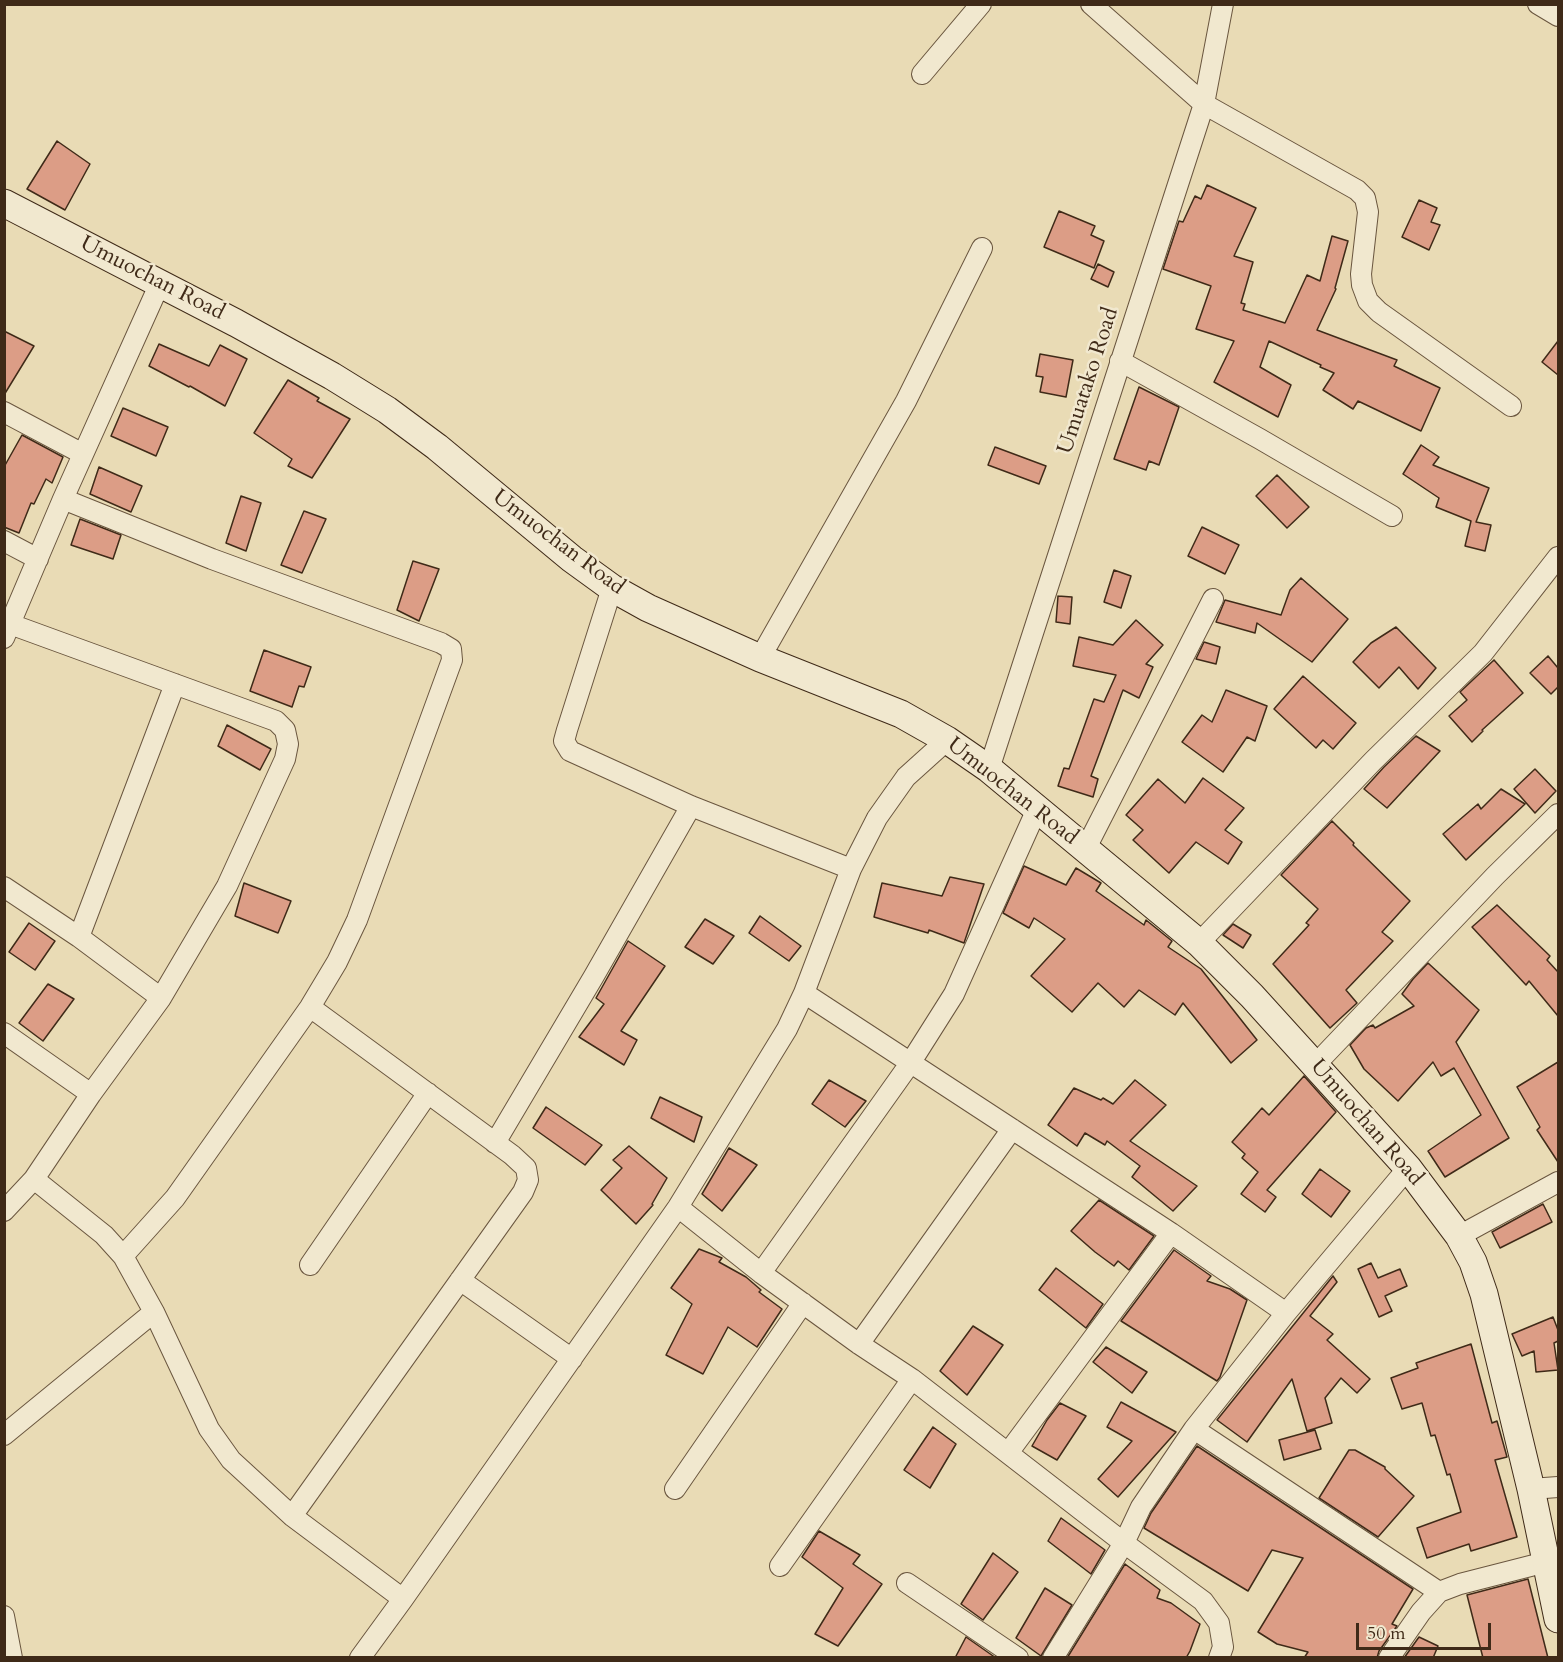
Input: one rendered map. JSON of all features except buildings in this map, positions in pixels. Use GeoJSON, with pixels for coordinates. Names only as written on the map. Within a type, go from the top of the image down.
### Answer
{"type":"FeatureCollection","features":[{"type":"Feature","properties":{"kind":"street"},"geometry":{"type":"LineString","coordinates":[[922,75],[981,4]]}},
{"type":"Feature","properties":{"kind":"street"},"geometry":{"type":"LineString","coordinates":[[1091,4],[1204,104],[1358,190],[1365,198],[1368,212],[1361,273],[1362,285],[1368,301],[1379,312],[1511,406]]}},
{"type":"Feature","properties":{"kind":"street","name":"Umuatako Road"},"geometry":{"type":"LineString","coordinates":[[989,769],[1204,104],[1223,4]]}},
{"type":"Feature","properties":{"kind":"street"},"geometry":{"type":"LineString","coordinates":[[1538,4],[1558,16]]}},
{"type":"Feature","properties":{"kind":"street","name":"Umuochan Road"},"geometry":{"type":"LineString","coordinates":[[4,203],[313,365],[387,410],[436,447],[572,559],[612,588],[648,608],[760,658],[901,714],[947,740],[989,769],[1198,943],[1252,996],[1408,1168],[1459,1236],[1473,1262],[1484,1293],[1531,1489],[1558,1619]]}},
{"type":"Feature","properties":{"kind":"street"},"geometry":{"type":"LineString","coordinates":[[760,658],[901,411],[982,248]]}},
{"type":"Feature","properties":{"kind":"street"},"geometry":{"type":"LineString","coordinates":[[4,1211],[34,1179],[91,1094],[161,998],[227,886],[285,759],[288,744],[285,730],[276,721],[176,684],[7,631],[63,499],[160,283]]}},
{"type":"Feature","properties":{"kind":"street"},"geometry":{"type":"LineString","coordinates":[[1120,361],[1392,516]]}},
{"type":"Feature","properties":{"kind":"street"},"geometry":{"type":"LineString","coordinates":[[4,412],[83,454]]}},
{"type":"Feature","properties":{"kind":"street"},"geometry":{"type":"LineString","coordinates":[[63,499],[212,559],[441,643],[451,649],[452,660],[357,920],[337,963],[310,1007],[175,1198],[123,1256]]}},
{"type":"Feature","properties":{"kind":"street"},"geometry":{"type":"LineString","coordinates":[[4,541],[38,559]]}},
{"type":"Feature","properties":{"kind":"street"},"geometry":{"type":"LineString","coordinates":[[1198,943],[1373,761],[1484,653],[1558,557]]}},
{"type":"Feature","properties":{"kind":"street"},"geometry":{"type":"LineString","coordinates":[[612,588],[564,741],[570,751],[691,806],[850,869]]}},
{"type":"Feature","properties":{"kind":"street"},"geometry":{"type":"LineString","coordinates":[[1085,850],[1213,599]]}},
{"type":"Feature","properties":{"kind":"street"},"geometry":{"type":"LineString","coordinates":[[79,937],[176,684]]}},
{"type":"Feature","properties":{"kind":"street"},"geometry":{"type":"LineString","coordinates":[[360,1658],[678,1207],[787,1029],[804,993],[850,869],[877,818],[906,777],[947,740]]}},
{"type":"Feature","properties":{"kind":"street"},"geometry":{"type":"LineString","coordinates":[[495,1143],[691,806]]}},
{"type":"Feature","properties":{"kind":"street"},"geometry":{"type":"LineString","coordinates":[[762,1273],[911,1062],[954,994],[1037,809]]}},
{"type":"Feature","properties":{"kind":"street"},"geometry":{"type":"LineString","coordinates":[[1315,1065],[1558,814]]}},
{"type":"Feature","properties":{"kind":"street"},"geometry":{"type":"LineString","coordinates":[[4,887],[79,937],[161,998]]}},
{"type":"Feature","properties":{"kind":"street"},"geometry":{"type":"LineString","coordinates":[[804,993],[1171,1233],[1286,1313]]}},
{"type":"Feature","properties":{"kind":"street"},"geometry":{"type":"LineString","coordinates":[[292,1516],[523,1192],[528,1180],[526,1168],[512,1155],[310,1007]]}},
{"type":"Feature","properties":{"kind":"street"},"geometry":{"type":"LineString","coordinates":[[4,1033],[91,1094]]}},
{"type":"Feature","properties":{"kind":"street"},"geometry":{"type":"LineString","coordinates":[[310,1265],[428,1093]]}},
{"type":"Feature","properties":{"kind":"street"},"geometry":{"type":"LineString","coordinates":[[859,1344],[1012,1129]]}},
{"type":"Feature","properties":{"kind":"street"},"geometry":{"type":"LineString","coordinates":[[1053,1658],[1124,1543],[1141,1507],[1194,1429],[1286,1313],[1408,1168]]}},
{"type":"Feature","properties":{"kind":"street"},"geometry":{"type":"LineString","coordinates":[[34,1179],[104,1234],[123,1256],[154,1312],[208,1429],[231,1460],[292,1516],[403,1599]]}},
{"type":"Feature","properties":{"kind":"street"},"geometry":{"type":"LineString","coordinates":[[1459,1236],[1558,1182]]}},
{"type":"Feature","properties":{"kind":"street"},"geometry":{"type":"LineString","coordinates":[[678,1207],[762,1273],[859,1344],[912,1379],[1124,1543],[1203,1601],[1219,1623],[1223,1647],[1219,1658]]}},
{"type":"Feature","properties":{"kind":"street"},"geometry":{"type":"LineString","coordinates":[[1008,1453],[1171,1233]]}},
{"type":"Feature","properties":{"kind":"street"},"geometry":{"type":"LineString","coordinates":[[460,1280],[572,1359]]}},
{"type":"Feature","properties":{"kind":"street"},"geometry":{"type":"LineString","coordinates":[[675,1489],[803,1303]]}},
{"type":"Feature","properties":{"kind":"street"},"geometry":{"type":"LineString","coordinates":[[4,1435],[154,1312]]}},
{"type":"Feature","properties":{"kind":"street"},"geometry":{"type":"LineString","coordinates":[[780,1566],[912,1379]]}},
{"type":"Feature","properties":{"kind":"street"},"geometry":{"type":"LineString","coordinates":[[1194,1429],[1439,1592]]}},
{"type":"Feature","properties":{"kind":"street"},"geometry":{"type":"LineString","coordinates":[[1531,1489],[1558,1487]]}},
{"type":"Feature","properties":{"kind":"street"},"geometry":{"type":"LineString","coordinates":[[1389,1658],[1421,1612],[1439,1592],[1460,1584],[1546,1562]]}},
{"type":"Feature","properties":{"kind":"street"},"geometry":{"type":"LineString","coordinates":[[907,1583],[1018,1658]]}},
{"type":"Feature","properties":{"kind":"street"},"geometry":{"type":"LineString","coordinates":[[4,1616],[12,1658]]}}]}
